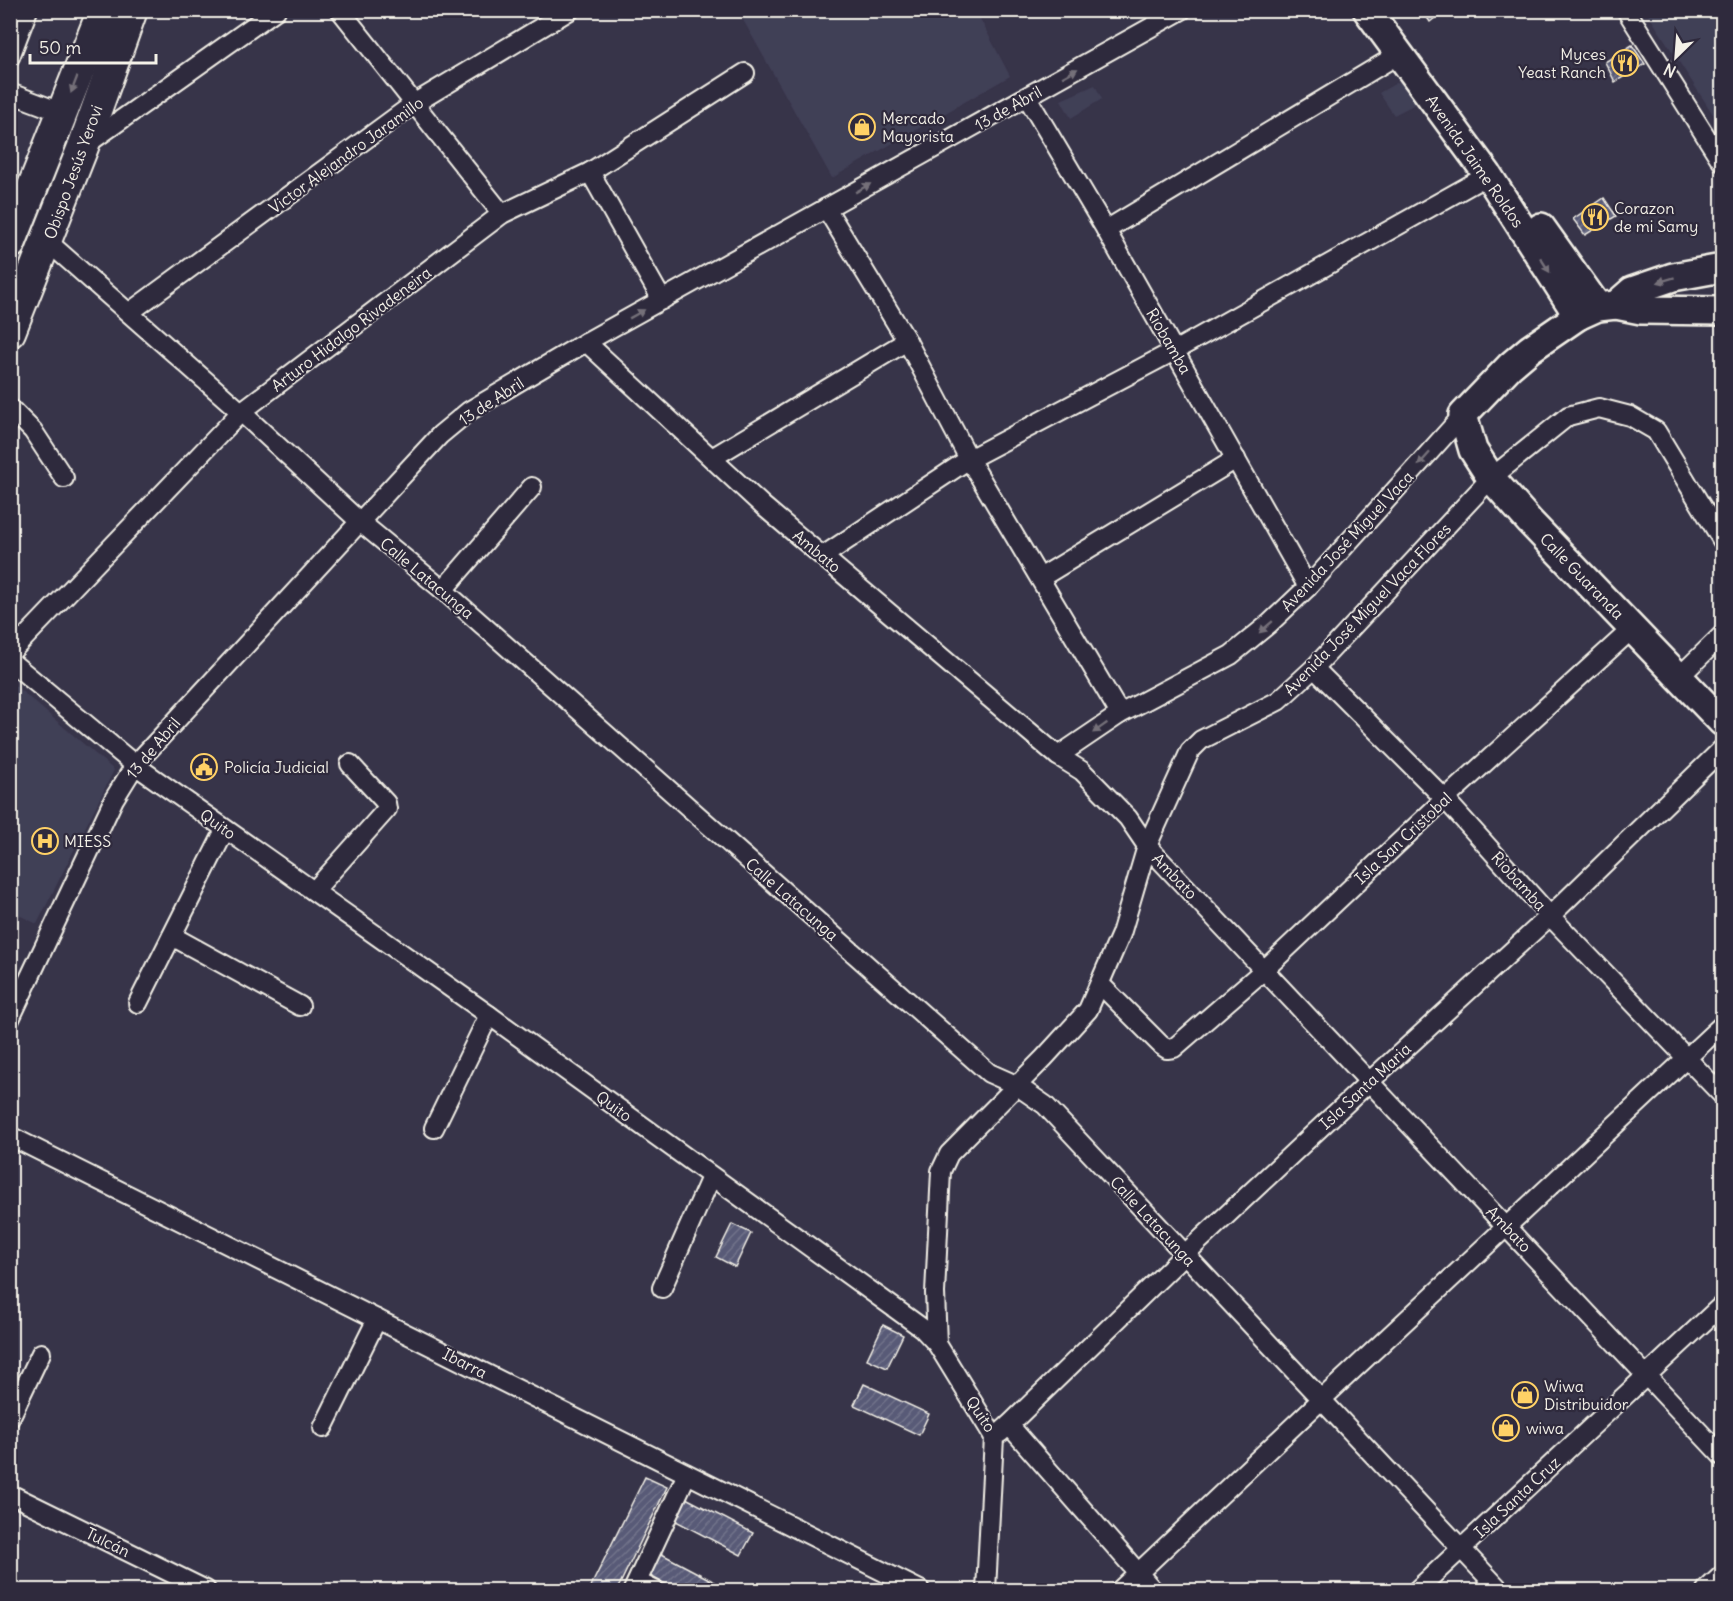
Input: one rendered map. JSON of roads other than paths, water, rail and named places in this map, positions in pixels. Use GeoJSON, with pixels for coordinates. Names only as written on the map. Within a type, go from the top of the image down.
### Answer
{"type":"FeatureCollection","features":[{"type":"Feature","properties":{"kind":"main road","name":"Obispo Jesús Yerovi"},"geometry":{"type":"LineString","coordinates":[[10,244],[103,10]]}},
{"type":"Feature","properties":{"kind":"main road","name":"Obispo Jesús Yerovi"},"geometry":{"type":"LineString","coordinates":[[10,332],[83,147],[132,10]]}},
{"type":"Feature","properties":{"kind":"street"},"geometry":{"type":"LineString","coordinates":[[10,57],[28,10]]}},
{"type":"Feature","properties":{"kind":"street"},"geometry":{"type":"LineString","coordinates":[[83,147],[276,10]]}},
{"type":"Feature","properties":{"kind":"street"},"geometry":{"type":"LineString","coordinates":[[340,10],[502,214]]}},
{"type":"Feature","properties":{"kind":"street","name":"Victor Alejandro Jaramillo"},"geometry":{"type":"LineString","coordinates":[[130,312],[415,103],[570,10]]}},
{"type":"Feature","properties":{"kind":"street","name":"13 de Abril"},"geometry":{"type":"LineString","coordinates":[[10,1019],[114,799],[135,765],[440,435],[470,411],[586,342],[1182,10]]}},
{"type":"Feature","properties":{"kind":"street","name":"Avenida Jaime Roldos"},"geometry":{"type":"LineString","coordinates":[[1367,10],[1488,175],[1597,309]]}},
{"type":"Feature","properties":{"kind":"street","name":"Avenida Jaime Roldos"},"geometry":{"type":"LineString","coordinates":[[1390,10],[1597,309]]}},
{"type":"Feature","properties":{"kind":"street"},"geometry":{"type":"LineString","coordinates":[[1626,10],[1722,162]]}},
{"type":"Feature","properties":{"kind":"street"},"geometry":{"type":"LineString","coordinates":[[1106,230],[1399,54]]}},
{"type":"Feature","properties":{"kind":"street","name":"Arturo Hidalgo Rivadeneira"},"geometry":{"type":"LineString","coordinates":[[10,653],[241,412],[502,214],[590,172],[745,73]]}},
{"type":"Feature","properties":{"kind":"street"},"geometry":{"type":"LineString","coordinates":[[10,93],[63,113]]}},
{"type":"Feature","properties":{"kind":"street","name":"Riobamba"},"geometry":{"type":"LineString","coordinates":[[1027,98],[1106,230],[1308,587]]}},
{"type":"Feature","properties":{"kind":"street"},"geometry":{"type":"LineString","coordinates":[[590,172],[662,300]]}},
{"type":"Feature","properties":{"kind":"street"},"geometry":{"type":"LineString","coordinates":[[823,556],[969,459],[1174,351],[1488,175]]}},
{"type":"Feature","properties":{"kind":"street"},"geometry":{"type":"LineString","coordinates":[[826,208],[907,341],[969,459],[1120,714]]}},
{"type":"Feature","properties":{"kind":"street","name":"Calle Latacunga"},"geometry":{"type":"LineString","coordinates":[[47,241],[130,312],[359,521],[443,590],[980,1065],[1016,1085],[1045,1105],[1500,1590]]}},
{"type":"Feature","properties":{"kind":"street","name":"Avenida José Miguel Vaca"},"geometry":{"type":"LineString","coordinates":[[1058,756],[1120,714],[1231,655],[1270,623],[1308,587],[1510,366],[1597,309],[1632,291],[1673,277],[1722,268]]}},
{"type":"Feature","properties":{"kind":"street"},"geometry":{"type":"LineString","coordinates":[[1597,309],[1722,311]]}},
{"type":"Feature","properties":{"kind":"street"},"geometry":{"type":"LineString","coordinates":[[712,458],[907,341]]}},
{"type":"Feature","properties":{"kind":"street","name":"Ambato"},"geometry":{"type":"LineString","coordinates":[[586,342],[763,506],[1058,756],[1082,771],[1128,818],[1147,846],[1722,1456]]}},
{"type":"Feature","properties":{"kind":"street"},"geometry":{"type":"LineString","coordinates":[[10,408],[33,431],[64,478]]}},
{"type":"Feature","properties":{"kind":"street","name":"Avenida José Miguel Vaca Flores"},"geometry":{"type":"LineString","coordinates":[[936,1344],[935,1293],[941,1171],[949,1154],[1088,1010],[1121,934],[1147,846],[1190,751],[1201,740],[1278,701],[1314,668],[1491,478],[1568,416],[1599,408],[1630,416],[1656,430],[1722,540]]}},
{"type":"Feature","properties":{"kind":"street","name":"Calle Guaranda"},"geometry":{"type":"LineString","coordinates":[[1463,415],[1473,450],[1491,478],[1722,722]]}},
{"type":"Feature","properties":{"kind":"street"},"geometry":{"type":"LineString","coordinates":[[1040,578],[1236,459]]}},
{"type":"Feature","properties":{"kind":"street"},"geometry":{"type":"LineString","coordinates":[[443,590],[532,487]]}},
{"type":"Feature","properties":{"kind":"street","name":"Isla San Cristobal"},"geometry":{"type":"LineString","coordinates":[[1100,984],[1161,1045],[1167,1049],[1174,1048],[1264,969],[1445,799],[1632,629]]}},
{"type":"Feature","properties":{"kind":"street"},"geometry":{"type":"LineString","coordinates":[[1678,678],[1722,635]]}},
{"type":"Feature","properties":{"kind":"street","name":"Quito"},"geometry":{"type":"LineString","coordinates":[[10,661],[135,765],[489,1015],[922,1328],[936,1344],[994,1437],[1009,1425],[1154,1590]]}},
{"type":"Feature","properties":{"kind":"street","name":"Riobamba"},"geometry":{"type":"LineString","coordinates":[[1314,668],[1445,799],[1550,916],[1722,1095]]}},
{"type":"Feature","properties":{"kind":"street","name":"Isla Santa Maria"},"geometry":{"type":"LineString","coordinates":[[1009,1425],[1184,1255],[1550,916],[1722,749]]}},
{"type":"Feature","properties":{"kind":"street"},"geometry":{"type":"LineString","coordinates":[[314,891],[387,809],[386,803],[350,764]]}},
{"type":"Feature","properties":{"kind":"street"},"geometry":{"type":"LineString","coordinates":[[138,1002],[225,830]]}},
{"type":"Feature","properties":{"kind":"street"},"geometry":{"type":"LineString","coordinates":[[171,936],[300,1006]]}},
{"type":"Feature","properties":{"kind":"street"},"geometry":{"type":"LineString","coordinates":[[434,1128],[489,1015]]}},
{"type":"Feature","properties":{"kind":"street"},"geometry":{"type":"LineString","coordinates":[[1120,1590],[1722,1025]]}},
{"type":"Feature","properties":{"kind":"street","name":"Ibarra"},"geometry":{"type":"LineString","coordinates":[[10,1136],[920,1590]]}},
{"type":"Feature","properties":{"kind":"street"},"geometry":{"type":"LineString","coordinates":[[662,1288],[711,1177]]}},
{"type":"Feature","properties":{"kind":"street","name":"Isla Santa Cruz"},"geometry":{"type":"LineString","coordinates":[[1417,1590],[1722,1305]]}},
{"type":"Feature","properties":{"kind":"street"},"geometry":{"type":"LineString","coordinates":[[323,1428],[376,1319]]}},
{"type":"Feature","properties":{"kind":"street"},"geometry":{"type":"LineString","coordinates":[[10,1418],[41,1353]]}},
{"type":"Feature","properties":{"kind":"street"},"geometry":{"type":"LineString","coordinates":[[986,1590],[994,1437]]}},
{"type":"Feature","properties":{"kind":"street"},"geometry":{"type":"LineString","coordinates":[[654,1590],[635,1586],[687,1474]]}},
{"type":"Feature","properties":{"kind":"street","name":"Tulcán"},"geometry":{"type":"LineString","coordinates":[[10,1494],[206,1590]]}},
{"type":"Feature","properties":{"kind":"street"},"geometry":{"type":"LineString","coordinates":[[1706,1590],[1722,1575]]}},
{"type":"Feature","properties":{"kind":"place","name":"Myces Yeast Ranch"},"geometry":{"type":"Point","coordinates":[1625,63]}},
{"type":"Feature","properties":{"kind":"place","name":"Mercado Mayorista"},"geometry":{"type":"Point","coordinates":[862,127]}},
{"type":"Feature","properties":{"kind":"place","name":"Corazon de mi Samy"},"geometry":{"type":"Point","coordinates":[1595,217]}},
{"type":"Feature","properties":{"kind":"place","name":"Policía Judicial"},"geometry":{"type":"Point","coordinates":[204,767]}},
{"type":"Feature","properties":{"kind":"place","name":"MIESS"},"geometry":{"type":"Point","coordinates":[45,841]}},
{"type":"Feature","properties":{"kind":"place","name":"Wiwa Distribuidor"},"geometry":{"type":"Point","coordinates":[1525,1395]}},
{"type":"Feature","properties":{"kind":"place","name":"wiwa"},"geometry":{"type":"Point","coordinates":[1506,1428]}}]}
